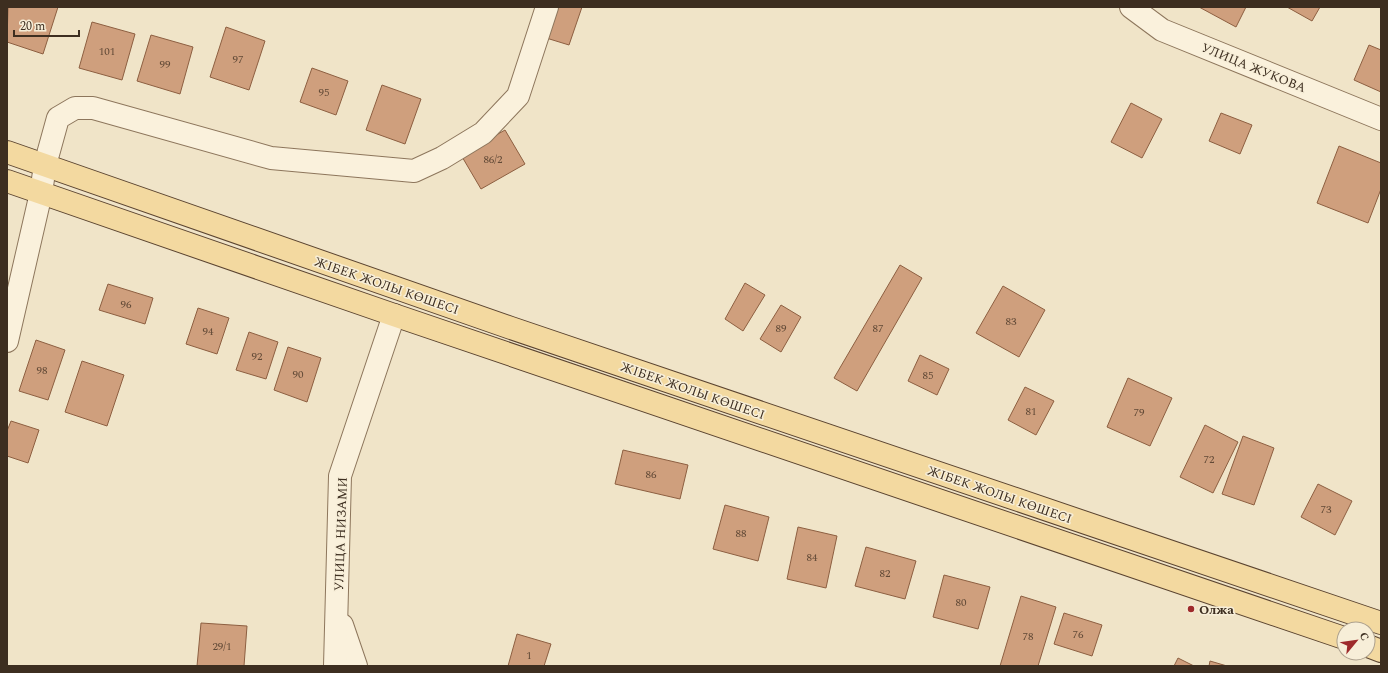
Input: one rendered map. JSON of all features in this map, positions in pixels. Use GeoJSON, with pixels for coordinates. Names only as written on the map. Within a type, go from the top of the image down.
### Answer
{"type":"FeatureCollection","features":[{"type":"Feature","properties":{"kind":"main road","name":"ЖІБЕК ЖОЛЫ КӨШЕСІ"},"geometry":{"type":"LineString","coordinates":[[7,152],[511,328],[1381,623]]}},
{"type":"Feature","properties":{"kind":"main road","name":"ЖІБЕК ЖОЛЫ КӨШЕСІ"},"geometry":{"type":"LineString","coordinates":[[7,181],[394,315],[1336,635]]}},
{"type":"Feature","properties":{"kind":"street"},"geometry":{"type":"LineString","coordinates":[[7,341],[41,193],[45,164],[58,118],[75,108],[93,108],[271,158],[414,170],[442,158],[483,133],[518,96],[547,7]]}},
{"type":"Feature","properties":{"kind":"street","name":"УЛИЦА ЖУКОВА"},"geometry":{"type":"LineString","coordinates":[[1131,7],[1162,30],[1381,118]]}},
{"type":"Feature","properties":{"kind":"street","name":"УЛИЦА НИЗАМИ"},"geometry":{"type":"LineString","coordinates":[[336,666],[340,476],[394,315]]}},
{"type":"Feature","properties":{"kind":"street"},"geometry":{"type":"LineString","coordinates":[[338,612],[356,666]]}},
{"type":"Feature","properties":{"kind":"building"},"geometry":{"type":"Polygon","coordinates":[[[8,7],[58,7],[43,54],[7,42],[8,7]]]}},
{"type":"Feature","properties":{"kind":"building"},"geometry":{"type":"Polygon","coordinates":[[[553,7],[582,7],[569,45],[543,37],[553,7]]]}},
{"type":"Feature","properties":{"kind":"building"},"geometry":{"type":"Polygon","coordinates":[[[1199,7],[1246,7],[1236,27],[1199,7]]]}},
{"type":"Feature","properties":{"kind":"building"},"geometry":{"type":"Polygon","coordinates":[[[1287,7],[1320,7],[1312,21],[1287,7]]]}},
{"type":"Feature","properties":{"kind":"building"},"geometry":{"type":"Polygon","coordinates":[[[92,22],[135,34],[122,80],[79,68],[92,22]]]}},
{"type":"Feature","properties":{"kind":"building"},"geometry":{"type":"Polygon","coordinates":[[[226,27],[265,41],[249,90],[210,77],[226,27]]]}},
{"type":"Feature","properties":{"kind":"building"},"geometry":{"type":"Polygon","coordinates":[[[151,35],[193,47],[180,94],[137,81],[151,35]]]}},
{"type":"Feature","properties":{"kind":"building"},"geometry":{"type":"Polygon","coordinates":[[[1369,45],[1381,50],[1381,92],[1354,80],[1369,45]]]}},
{"type":"Feature","properties":{"kind":"building"},"geometry":{"type":"Polygon","coordinates":[[[312,68],[348,81],[336,115],[300,102],[312,68]]]}},
{"type":"Feature","properties":{"kind":"building"},"geometry":{"type":"Polygon","coordinates":[[[382,85],[421,99],[405,144],[366,130],[382,85]]]}},
{"type":"Feature","properties":{"kind":"building"},"geometry":{"type":"Polygon","coordinates":[[[1131,103],[1162,119],[1142,158],[1111,142],[1131,103]]]}},
{"type":"Feature","properties":{"kind":"building"},"geometry":{"type":"Polygon","coordinates":[[[1221,113],[1252,125],[1240,154],[1209,141],[1221,113]]]}},
{"type":"Feature","properties":{"kind":"building"},"geometry":{"type":"Polygon","coordinates":[[[505,130],[525,164],[481,189],[461,155],[505,130]]]}},
{"type":"Feature","properties":{"kind":"building"},"geometry":{"type":"Polygon","coordinates":[[[1339,146],[1381,163],[1381,189],[1368,223],[1317,203],[1339,146]]]}},
{"type":"Feature","properties":{"kind":"building"},"geometry":{"type":"Polygon","coordinates":[[[900,265],[922,278],[857,391],[834,378],[900,265]]]}},
{"type":"Feature","properties":{"kind":"building"},"geometry":{"type":"Polygon","coordinates":[[[745,283],[765,295],[743,331],[725,319],[745,283]]]}},
{"type":"Feature","properties":{"kind":"building"},"geometry":{"type":"Polygon","coordinates":[[[108,284],[153,298],[145,324],[99,310],[108,284]]]}},
{"type":"Feature","properties":{"kind":"building"},"geometry":{"type":"Polygon","coordinates":[[[1003,286],[1045,310],[1019,357],[976,333],[1003,286]]]}},
{"type":"Feature","properties":{"kind":"building"},"geometry":{"type":"Polygon","coordinates":[[[781,305],[801,317],[781,352],[760,339],[781,305]]]}},
{"type":"Feature","properties":{"kind":"building"},"geometry":{"type":"Polygon","coordinates":[[[198,308],[229,318],[217,354],[186,344],[198,308]]]}},
{"type":"Feature","properties":{"kind":"building"},"geometry":{"type":"Polygon","coordinates":[[[249,332],[278,342],[266,379],[236,370],[249,332]]]}},
{"type":"Feature","properties":{"kind":"building"},"geometry":{"type":"Polygon","coordinates":[[[36,340],[65,350],[48,400],[19,391],[36,340]]]}},
{"type":"Feature","properties":{"kind":"building"},"geometry":{"type":"Polygon","coordinates":[[[288,347],[321,358],[307,402],[274,390],[288,347]]]}},
{"type":"Feature","properties":{"kind":"building"},"geometry":{"type":"Polygon","coordinates":[[[920,355],[949,369],[937,395],[908,381],[920,355]]]}},
{"type":"Feature","properties":{"kind":"building"},"geometry":{"type":"Polygon","coordinates":[[[82,361],[124,375],[107,426],[65,412],[82,361]]]}},
{"type":"Feature","properties":{"kind":"building"},"geometry":{"type":"Polygon","coordinates":[[[1128,378],[1172,398],[1150,446],[1107,427],[1128,378]]]}},
{"type":"Feature","properties":{"kind":"building"},"geometry":{"type":"Polygon","coordinates":[[[1025,387],[1054,401],[1036,435],[1008,420],[1025,387]]]}},
{"type":"Feature","properties":{"kind":"building"},"geometry":{"type":"Polygon","coordinates":[[[11,421],[39,430],[28,463],[7,456],[7,431],[11,421]]]}},
{"type":"Feature","properties":{"kind":"building"},"geometry":{"type":"Polygon","coordinates":[[[1205,425],[1238,442],[1213,493],[1180,477],[1205,425]]]}},
{"type":"Feature","properties":{"kind":"building"},"geometry":{"type":"Polygon","coordinates":[[[1243,436],[1274,448],[1254,505],[1222,494],[1243,436]]]}},
{"type":"Feature","properties":{"kind":"building"},"geometry":{"type":"Polygon","coordinates":[[[623,450],[688,465],[680,499],[615,484],[623,450]]]}},
{"type":"Feature","properties":{"kind":"building"},"geometry":{"type":"Polygon","coordinates":[[[1318,484],[1352,501],[1335,535],[1301,517],[1318,484]]]}},
{"type":"Feature","properties":{"kind":"building"},"geometry":{"type":"Polygon","coordinates":[[[725,505],[769,517],[758,561],[713,549],[725,505]]]}},
{"type":"Feature","properties":{"kind":"building"},"geometry":{"type":"Polygon","coordinates":[[[798,527],[837,536],[826,588],[787,579],[798,527]]]}},
{"type":"Feature","properties":{"kind":"building"},"geometry":{"type":"Polygon","coordinates":[[[866,547],[916,561],[905,599],[855,586],[866,547]]]}},
{"type":"Feature","properties":{"kind":"building"},"geometry":{"type":"Polygon","coordinates":[[[944,575],[990,587],[978,629],[933,617],[944,575]]]}},
{"type":"Feature","properties":{"kind":"building"},"geometry":{"type":"Polygon","coordinates":[[[1021,596],[1056,607],[1038,666],[1000,666],[1021,596]]]}},
{"type":"Feature","properties":{"kind":"building"},"geometry":{"type":"Polygon","coordinates":[[[1064,613],[1102,625],[1092,656],[1054,644],[1064,613]]]}},
{"type":"Feature","properties":{"kind":"building"},"geometry":{"type":"Polygon","coordinates":[[[201,623],[247,626],[244,666],[197,666],[201,623]]]}},
{"type":"Feature","properties":{"kind":"building"},"geometry":{"type":"Polygon","coordinates":[[[517,634],[551,644],[544,666],[508,666],[517,634]]]}},
{"type":"Feature","properties":{"kind":"building"},"geometry":{"type":"Polygon","coordinates":[[[1178,658],[1194,666],[1174,666],[1178,658]]]}},
{"type":"Feature","properties":{"kind":"building"},"geometry":{"type":"Polygon","coordinates":[[[1210,661],[1227,666],[1209,666],[1210,661]]]}},
{"type":"Feature","properties":{"kind":"place","name":"Олжа"},"geometry":{"type":"Point","coordinates":[1191,609]}}]}
